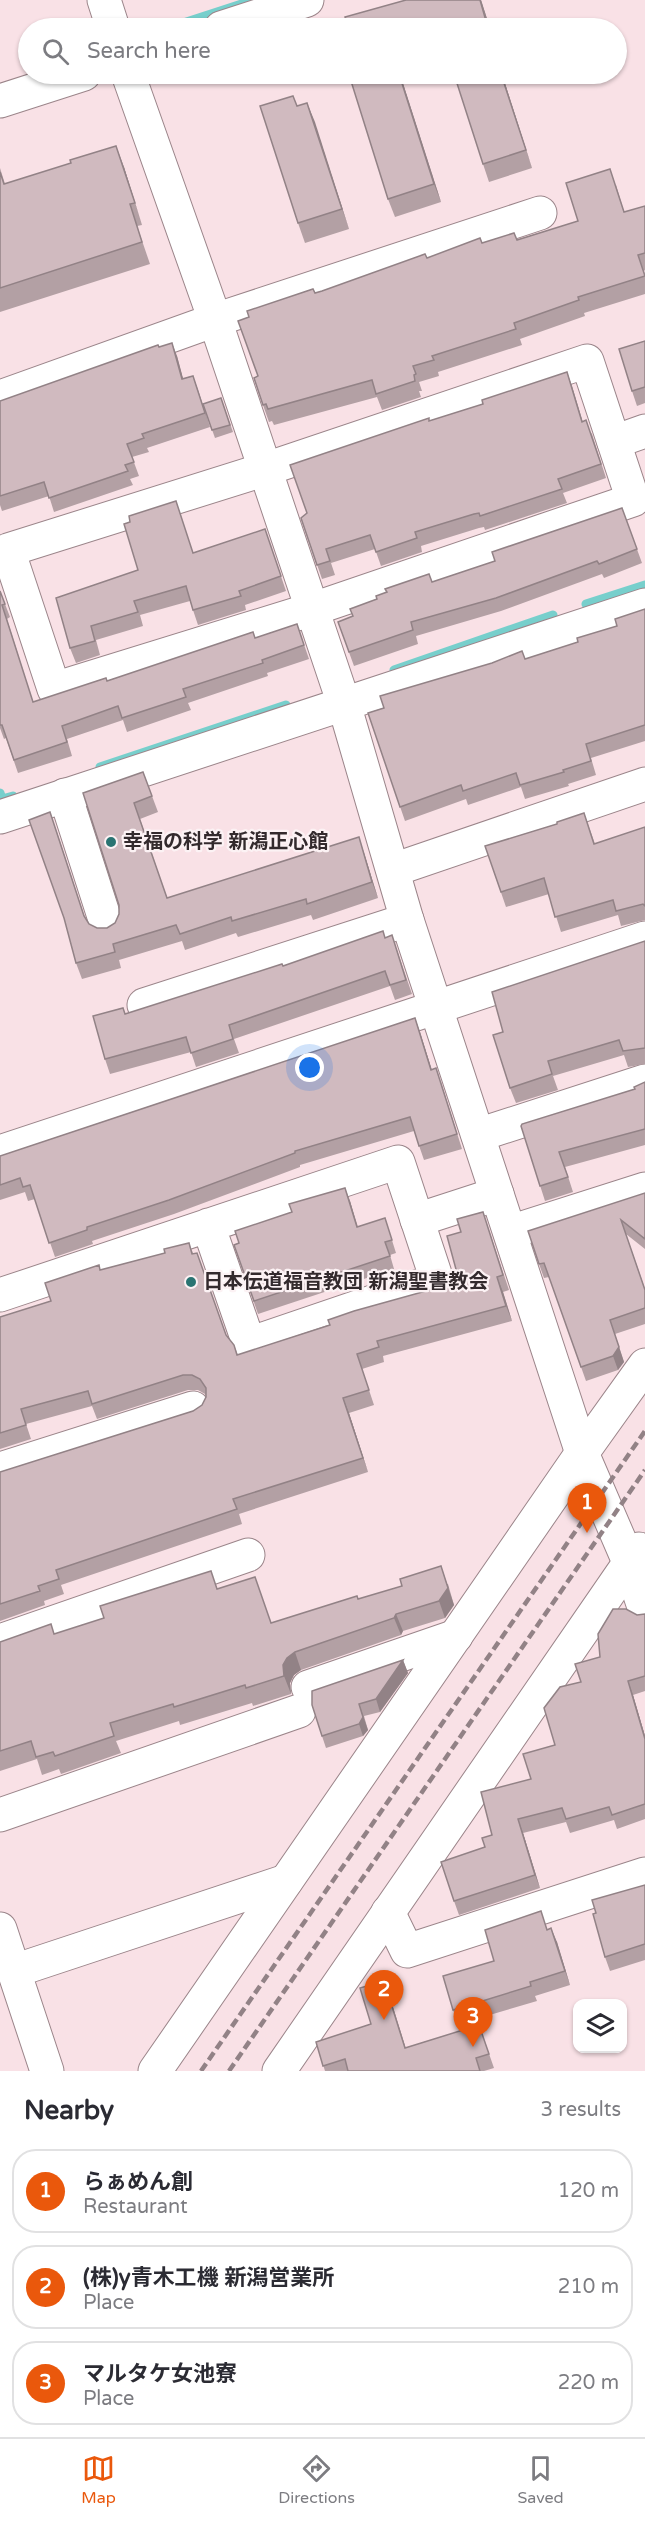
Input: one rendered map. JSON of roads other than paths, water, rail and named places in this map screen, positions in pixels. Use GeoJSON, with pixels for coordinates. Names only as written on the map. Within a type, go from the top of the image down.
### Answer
{"type":"FeatureCollection","features":[{"type":"Feature","properties":{"kind":"street"},"geometry":{"type":"LineString","coordinates":[[104,0],[110,18]]}},
{"type":"Feature","properties":{"kind":"street"},"geometry":{"type":"LineString","coordinates":[[252,18],[307,0]]}},
{"type":"Feature","properties":{"kind":"street"},"geometry":{"type":"LineString","coordinates":[[0,101],[53,84]]}},
{"type":"Feature","properties":{"kind":"street"},"geometry":{"type":"LineString","coordinates":[[132,84],[313,609],[344,704],[407,920],[582,1453],[637,1551],[645,1610]]}},
{"type":"Feature","properties":{"kind":"street"},"geometry":{"type":"LineString","coordinates":[[0,397],[215,320],[540,213]]}},
{"type":"Feature","properties":{"kind":"street"},"geometry":{"type":"LineString","coordinates":[[587,361],[633,500],[313,609],[54,689],[8,550],[266,469],[587,361]]}},
{"type":"Feature","properties":{"kind":"street"},"geometry":{"type":"LineString","coordinates":[[614,442],[645,432]]}},
{"type":"Feature","properties":{"kind":"street"},"geometry":{"type":"LineString","coordinates":[[0,817],[645,604]]}},
{"type":"Feature","properties":{"kind":"street"},"geometry":{"type":"LineString","coordinates":[[393,870],[645,783]]}},
{"type":"Feature","properties":{"kind":"street"},"geometry":{"type":"LineString","coordinates":[[65,795],[107,926]]}},
{"type":"Feature","properties":{"kind":"street"},"geometry":{"type":"LineString","coordinates":[[144,1005],[407,920]]}},
{"type":"Feature","properties":{"kind":"street"},"geometry":{"type":"LineString","coordinates":[[0,1152],[645,938]]}},
{"type":"Feature","properties":{"kind":"street"},"geometry":{"type":"LineString","coordinates":[[478,1136],[645,1081]]}},
{"type":"Feature","properties":{"kind":"street"},"geometry":{"type":"LineString","coordinates":[[0,1295],[208,1225],[398,1162],[437,1280],[249,1344],[208,1225]]}},
{"type":"Feature","properties":{"kind":"street"},"geometry":{"type":"LineString","coordinates":[[510,1232],[645,1189]]}},
{"type":"Feature","properties":{"kind":"street"},"geometry":{"type":"LineString","coordinates":[[417,1220],[497,1194]]}},
{"type":"Feature","properties":{"kind":"street"},"geometry":{"type":"LineString","coordinates":[[155,2071],[645,1365]]}},
{"type":"Feature","properties":{"kind":"street"},"geometry":{"type":"LineString","coordinates":[[0,1469],[194,1408]]}},
{"type":"Feature","properties":{"kind":"street"},"geometry":{"type":"LineString","coordinates":[[279,2071],[637,1551]]}},
{"type":"Feature","properties":{"kind":"street"},"geometry":{"type":"LineString","coordinates":[[0,1641],[248,1555]]}},
{"type":"Feature","properties":{"kind":"street"},"geometry":{"type":"LineString","coordinates":[[0,1815],[303,1699],[456,1636]]}},
{"type":"Feature","properties":{"kind":"street"},"geometry":{"type":"LineString","coordinates":[[388,1912],[407,1951],[645,1874]]}},
{"type":"Feature","properties":{"kind":"street"},"geometry":{"type":"LineString","coordinates":[[14,1971],[286,1881]]}},
{"type":"Feature","properties":{"kind":"street"},"geometry":{"type":"LineString","coordinates":[[0,1929],[14,1971],[12,2006],[47,2071]]}},
{"type":"Feature","properties":{"kind":"waterway"},"geometry":{"type":"LineString","coordinates":[[199,18],[254,0]]}},
{"type":"Feature","properties":{"kind":"waterway"},"geometry":{"type":"LineString","coordinates":[[586,604],[645,585]]}},
{"type":"Feature","properties":{"kind":"waterway"},"geometry":{"type":"LineString","coordinates":[[394,670],[553,615]]}},
{"type":"Feature","properties":{"kind":"waterway"},"geometry":{"type":"LineString","coordinates":[[100,767],[286,705]]}},
{"type":"Feature","properties":{"kind":"waterway"},"geometry":{"type":"LineString","coordinates":[[0,793],[2,799],[13,796]]}},
{"type":"Feature","properties":{"kind":"railway"},"geometry":{"type":"LineString","coordinates":[[201,2071],[645,1431]]}},
{"type":"Feature","properties":{"kind":"railway"},"geometry":{"type":"LineString","coordinates":[[229,2071],[645,1470]]}},
{"type":"Feature","properties":{"kind":"place","name":"幸福の科学 新潟正心館"},"geometry":{"type":"Point","coordinates":[111,842]}},
{"type":"Feature","properties":{"kind":"place","name":"日本伝道福音教団 新潟聖書教会"},"geometry":{"type":"Point","coordinates":[191,1282]}},
{"type":"Feature","properties":{"kind":"place","name":"らぁめん創"},"geometry":{"type":"Point","coordinates":[587,1533]}},
{"type":"Feature","properties":{"kind":"place","name":"(株)y青木工機 新潟営業所"},"geometry":{"type":"Point","coordinates":[384,2020]}},
{"type":"Feature","properties":{"kind":"place","name":"マルタケ女池寮"},"geometry":{"type":"Point","coordinates":[473,2047]}}]}
